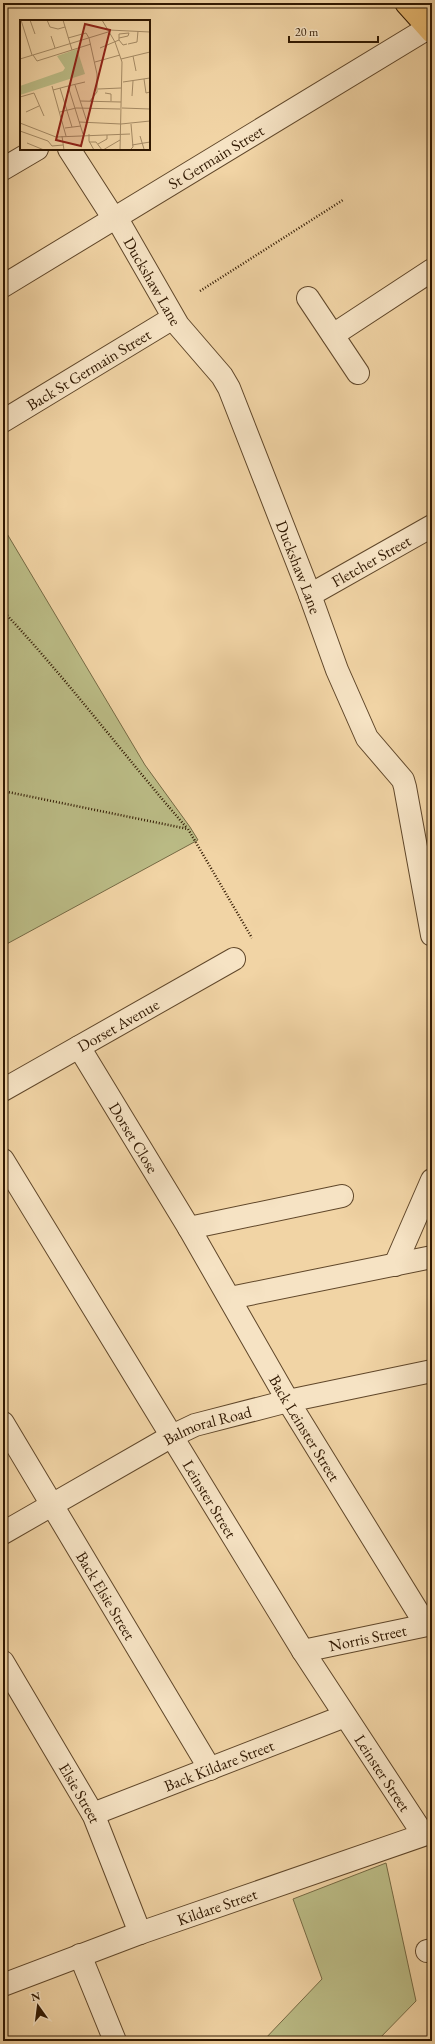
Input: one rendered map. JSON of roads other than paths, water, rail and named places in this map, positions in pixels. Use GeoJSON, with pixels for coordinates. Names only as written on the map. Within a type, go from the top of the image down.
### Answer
{"type":"FeatureCollection","features":[{"type":"Feature","properties":{"kind":"street","name":"St Germain Street"},"geometry":{"type":"LineString","coordinates":[[3,286],[115,218],[423,17]]}},
{"type":"Feature","properties":{"kind":"street"},"geometry":{"type":"LineString","coordinates":[[3,169],[35,150]]}},
{"type":"Feature","properties":{"kind":"street","name":"Duckshaw Lane"},"geometry":{"type":"LineString","coordinates":[[70,150],[115,218],[178,326],[222,376],[229,388],[310,595],[337,670],[367,738],[402,780],[405,787],[432,935]]}},
{"type":"Feature","properties":{"kind":"street"},"geometry":{"type":"LineString","coordinates":[[333,335],[432,270]]}},
{"type":"Feature","properties":{"kind":"street"},"geometry":{"type":"LineString","coordinates":[[308,298],[358,373]]}},
{"type":"Feature","properties":{"kind":"street","name":"Back St Germain Street"},"geometry":{"type":"LineString","coordinates":[[3,421],[173,318]]}},
{"type":"Feature","properties":{"kind":"street","name":"Fletcher Street"},"geometry":{"type":"LineString","coordinates":[[310,595],[432,526]]}},
{"type":"Feature","properties":{"kind":"street","name":"Dorset Avenue"},"geometry":{"type":"LineString","coordinates":[[3,1090],[234,959]]}},
{"type":"Feature","properties":{"kind":"street","name":"Dorset Close"},"geometry":{"type":"LineString","coordinates":[[79,1047],[189,1228]]}},
{"type":"Feature","properties":{"kind":"street","name":"Leinster Street"},"geometry":{"type":"LineString","coordinates":[[3,1160],[303,1650],[345,1716],[427,1833]]}},
{"type":"Feature","properties":{"kind":"street"},"geometry":{"type":"LineString","coordinates":[[395,1265],[432,1180]]}},
{"type":"Feature","properties":{"kind":"street"},"geometry":{"type":"LineString","coordinates":[[189,1228],[342,1196]]}},
{"type":"Feature","properties":{"kind":"street","name":"Back Leinster Street"},"geometry":{"type":"LineString","coordinates":[[189,1228],[288,1401],[429,1624]]}},
{"type":"Feature","properties":{"kind":"street"},"geometry":{"type":"LineString","coordinates":[[230,1298],[432,1257]]}},
{"type":"Feature","properties":{"kind":"street","name":"Balmoral Road"},"geometry":{"type":"LineString","coordinates":[[3,1533],[172,1436],[195,1425],[288,1401],[432,1371]]}},
{"type":"Feature","properties":{"kind":"street","name":"Back Elsie Street"},"geometry":{"type":"LineString","coordinates":[[3,1423],[210,1769]]}},
{"type":"Feature","properties":{"kind":"street","name":"Norris Street"},"geometry":{"type":"LineString","coordinates":[[303,1650],[429,1624]]}},
{"type":"Feature","properties":{"kind":"street","name":"Elsie Street"},"geometry":{"type":"LineString","coordinates":[[3,1662],[93,1814],[140,1932]]}},
{"type":"Feature","properties":{"kind":"street","name":"Back Kildare Street"},"geometry":{"type":"LineString","coordinates":[[93,1814],[345,1716]]}},
{"type":"Feature","properties":{"kind":"street","name":"Kildare Street"},"geometry":{"type":"LineString","coordinates":[[3,1985],[140,1932],[427,1833]]}},
{"type":"Feature","properties":{"kind":"street"},"geometry":{"type":"LineString","coordinates":[[80,1956],[115,2041]]}}]}
